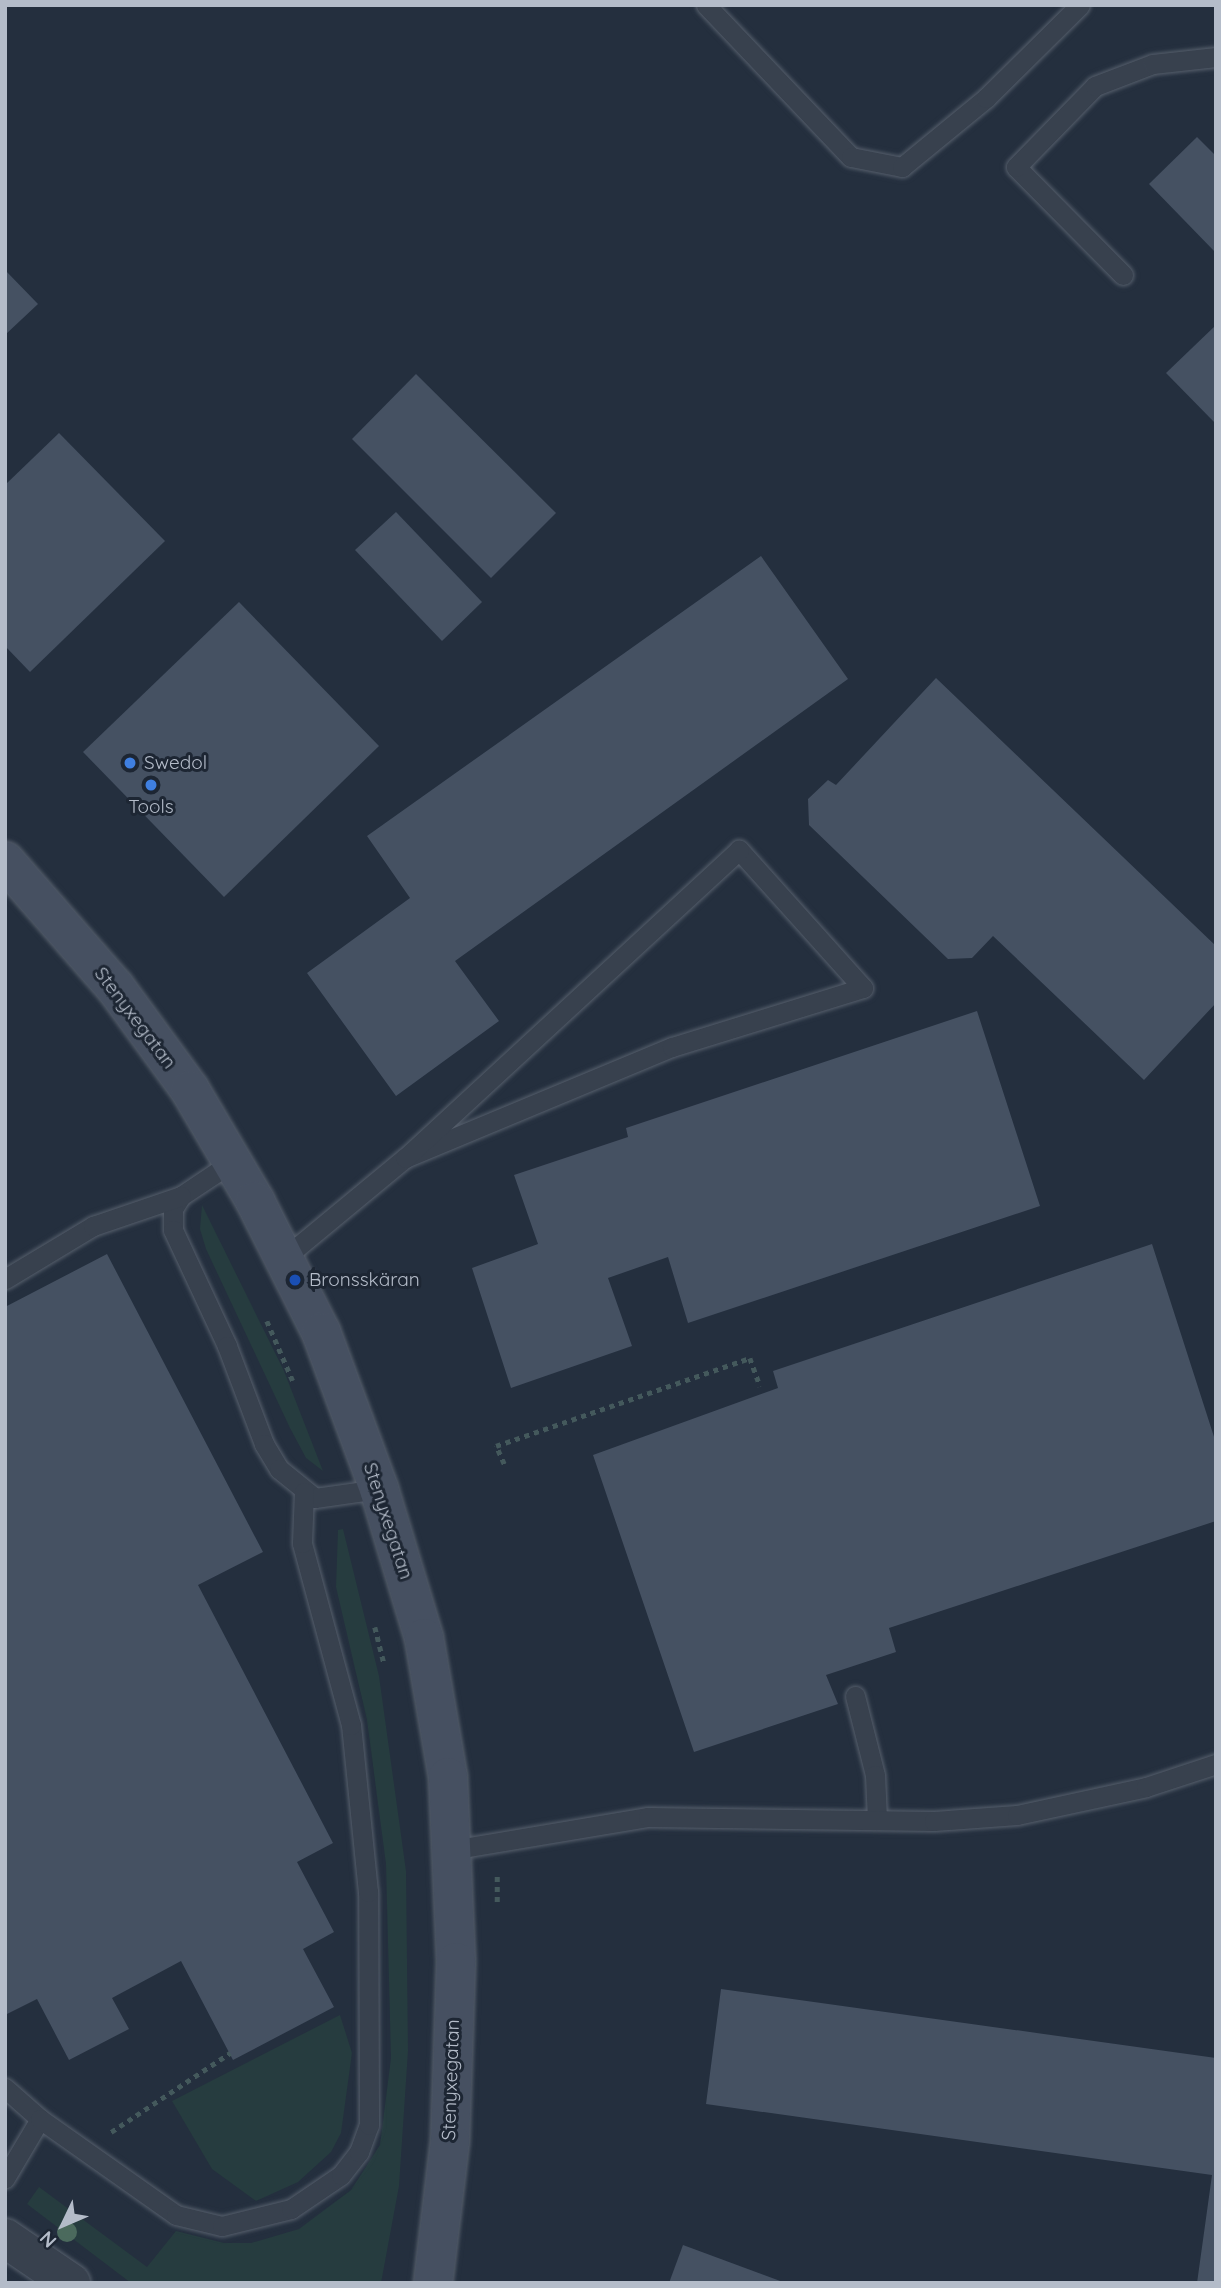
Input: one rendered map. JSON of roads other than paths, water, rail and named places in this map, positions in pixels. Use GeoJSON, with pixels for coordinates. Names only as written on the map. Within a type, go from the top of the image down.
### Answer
{"type":"FeatureCollection","features":[{"type":"Feature","properties":{"kind":"street","name":"Stenyxegatan"},"geometry":{"type":"LineString","coordinates":[[5,862],[115,987],[190,1090],[284,1258],[321,1332],[379,1489],[424,1638],[448,1777],[456,1962],[450,2141],[433,2283]]}},
{"type":"Feature","properties":{"kind":"street"},"geometry":{"type":"LineString","coordinates":[[5,2238],[64,2281]]}},
{"type":"Feature","properties":{"kind":"lane"},"geometry":{"type":"LineString","coordinates":[[706,5],[851,157],[902,167],[986,99],[1080,5]]}},
{"type":"Feature","properties":{"kind":"lane"},"geometry":{"type":"LineString","coordinates":[[1123,275],[1016,167],[1095,86],[1153,64],[1216,57]]}},
{"type":"Feature","properties":{"kind":"lane"},"geometry":{"type":"LineString","coordinates":[[284,1258],[405,1158],[739,850],[863,988],[672,1046],[405,1158]]}},
{"type":"Feature","properties":{"kind":"lane"},"geometry":{"type":"LineString","coordinates":[[5,1279],[93,1226],[181,1196],[232,1162]]}},
{"type":"Feature","properties":{"kind":"lane"},"geometry":{"type":"LineString","coordinates":[[181,1196],[173,1209],[173,1230],[227,1346],[264,1444],[279,1469],[304,1492],[344,1498],[379,1489]]}},
{"type":"Feature","properties":{"kind":"lane"},"geometry":{"type":"LineString","coordinates":[[5,2088],[40,2119],[176,2215],[222,2225],[258,2221],[315,2194],[359,2152],[369,2125],[365,1864],[351,1725],[302,1543],[304,1492]]}},
{"type":"Feature","properties":{"kind":"lane"},"geometry":{"type":"LineString","coordinates":[[855,1696],[875,1775],[877,1819]]}},
{"type":"Feature","properties":{"kind":"lane"},"geometry":{"type":"LineString","coordinates":[[451,1850],[648,1817],[877,1819],[1017,1815],[1146,1787],[1216,1764]]}},
{"type":"Feature","properties":{"kind":"lane"},"geometry":{"type":"LineString","coordinates":[[5,2178],[40,2119]]}},
{"type":"Feature","properties":{"kind":"place","name":"Swedol"},"geometry":{"type":"Point","coordinates":[130,763]}},
{"type":"Feature","properties":{"kind":"place","name":"Tools"},"geometry":{"type":"Point","coordinates":[151,785]}},
{"type":"Feature","properties":{"kind":"place","name":"Bronsskäran"},"geometry":{"type":"Point","coordinates":[295,1280]}}]}
